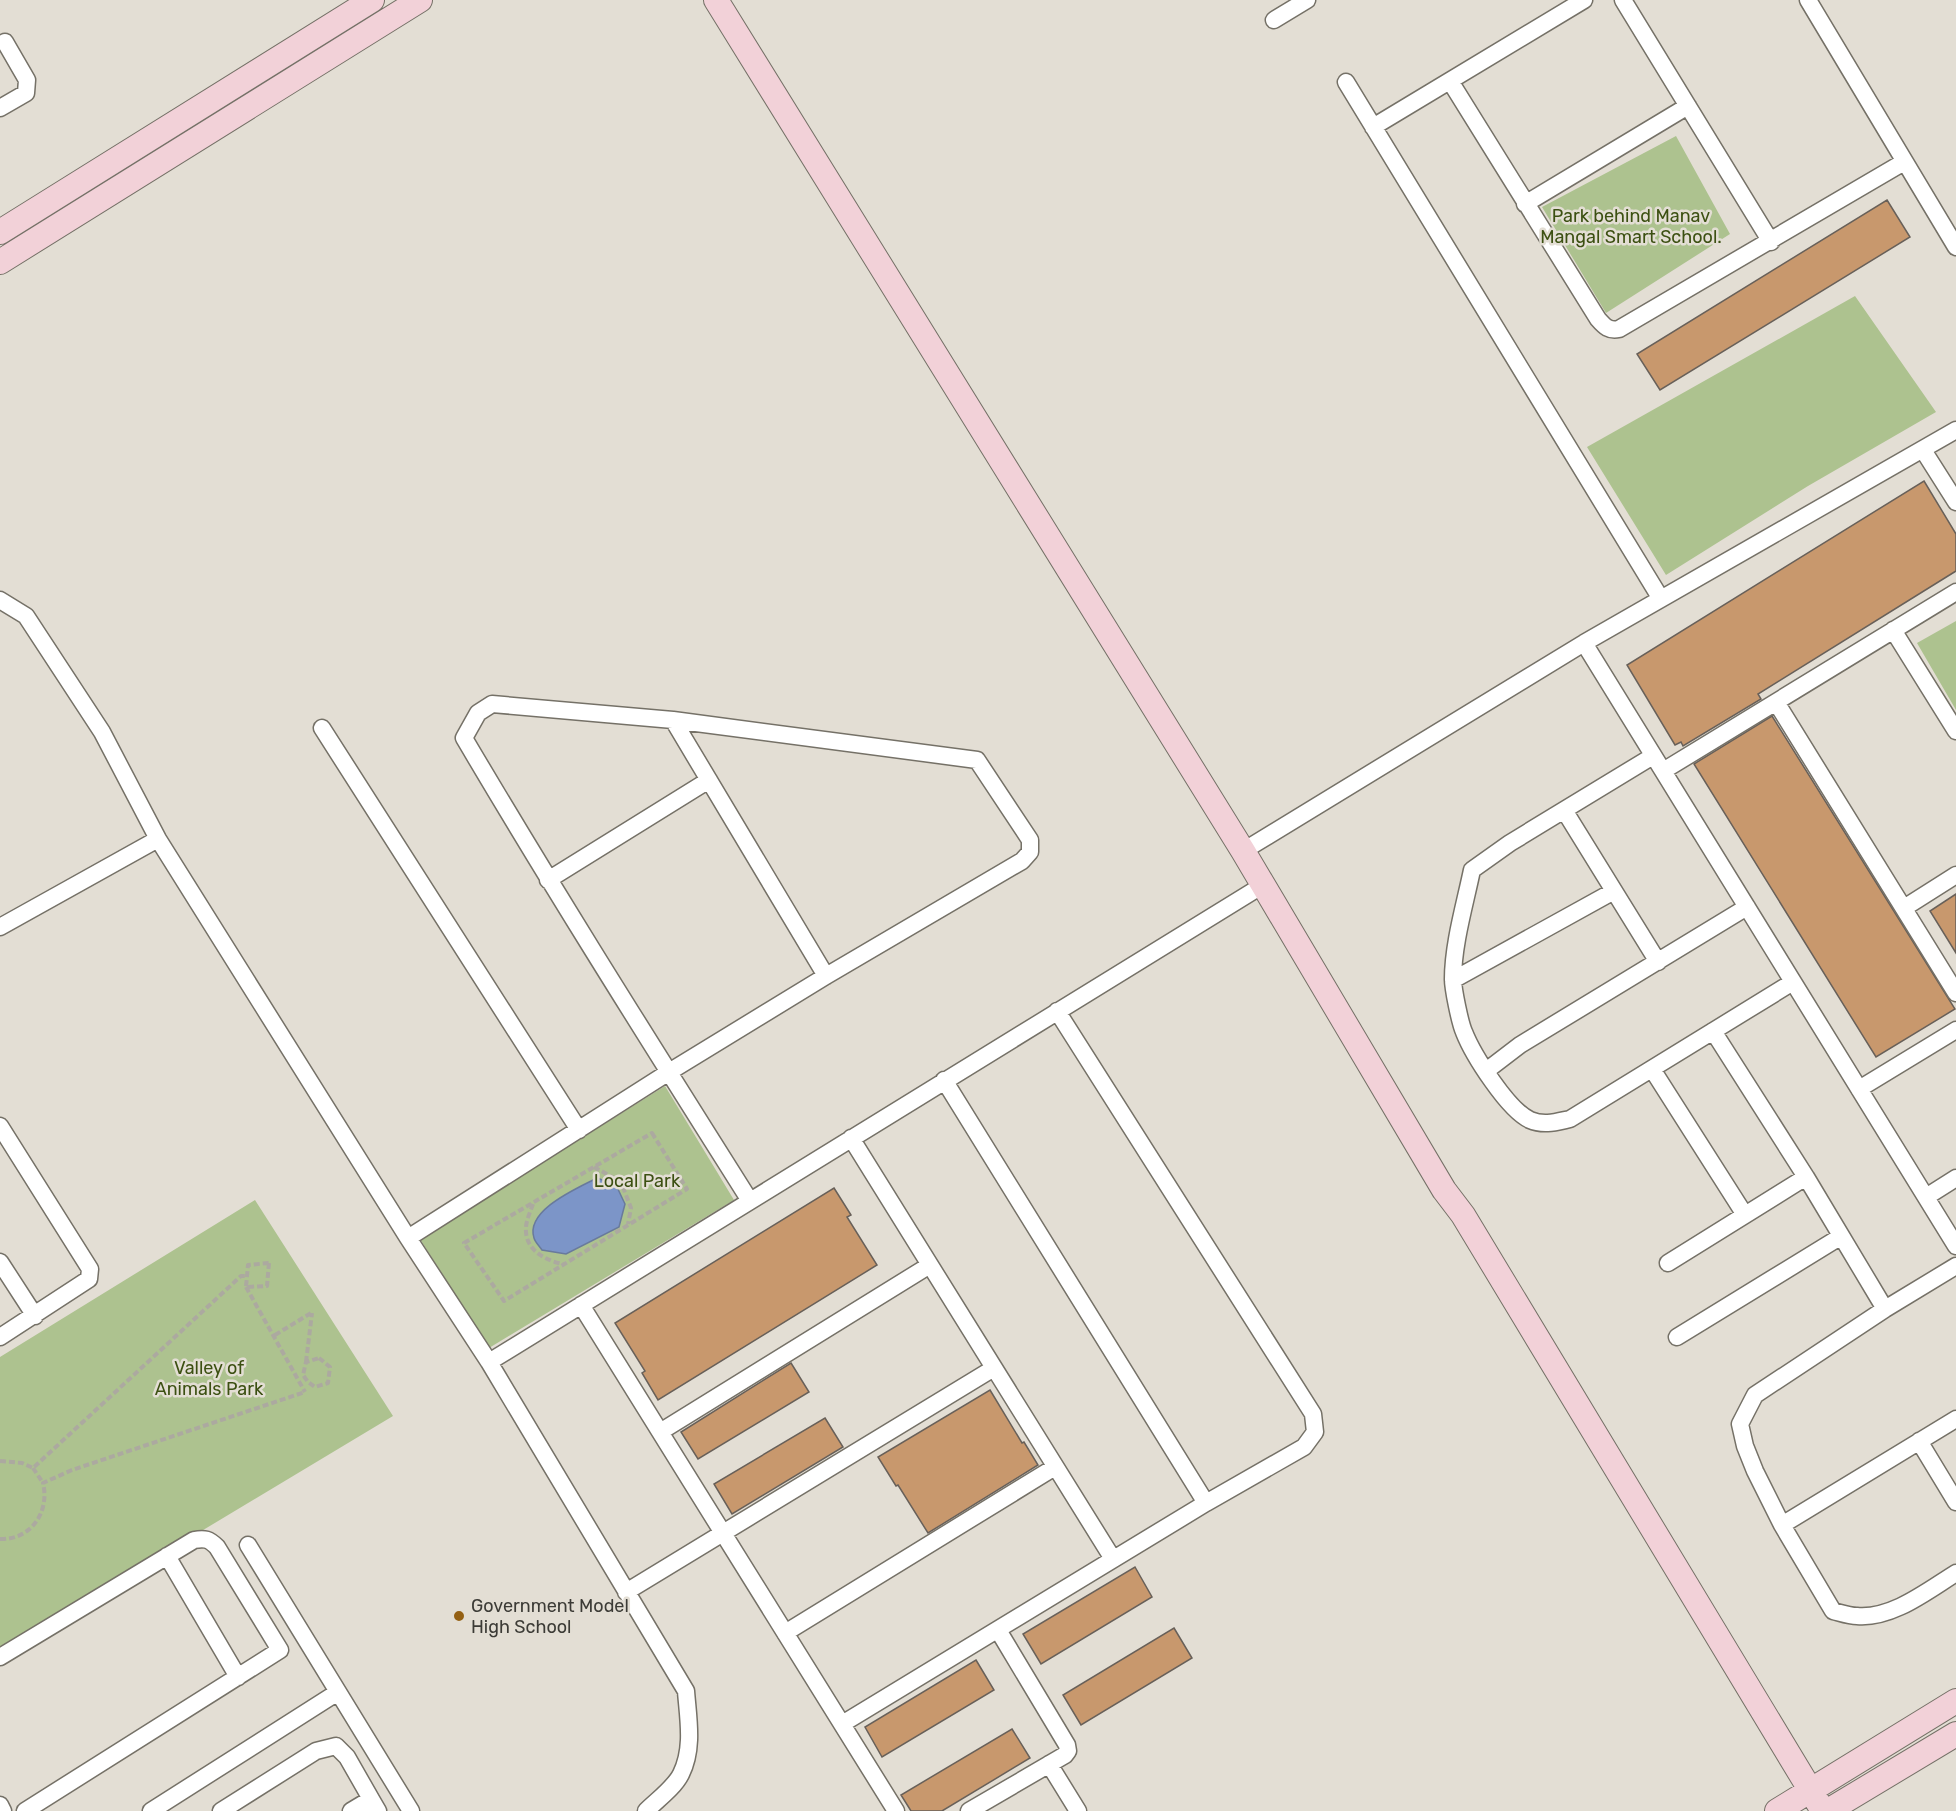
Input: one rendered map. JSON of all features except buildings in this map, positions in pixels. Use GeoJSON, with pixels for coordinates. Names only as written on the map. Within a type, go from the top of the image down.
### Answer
{"type":"FeatureCollection","features":[{"type":"Feature","properties":{"kind":"main road"},"geometry":{"type":"LineString","coordinates":[[0,232],[372,0]]}},
{"type":"Feature","properties":{"kind":"main road"},"geometry":{"type":"LineString","coordinates":[[0,262],[420,0]]}},
{"type":"Feature","properties":{"kind":"main road"},"geometry":{"type":"LineString","coordinates":[[716,0],[1243,851],[1444,1190],[1462,1215],[1823,1811]]}},
{"type":"Feature","properties":{"kind":"main road"},"geometry":{"type":"LineString","coordinates":[[1777,1811],[1956,1701]]}},
{"type":"Feature","properties":{"kind":"main road"},"geometry":{"type":"LineString","coordinates":[[1828,1811],[1956,1734]]}},
{"type":"Feature","properties":{"kind":"street"},"geometry":{"type":"LineString","coordinates":[[1274,20],[1307,0]]}},
{"type":"Feature","properties":{"kind":"street"},"geometry":{"type":"LineString","coordinates":[[1373,127],[1584,0]]}},
{"type":"Feature","properties":{"kind":"street"},"geometry":{"type":"LineString","coordinates":[[1623,0],[1771,242]]}},
{"type":"Feature","properties":{"kind":"street"},"geometry":{"type":"LineString","coordinates":[[1808,0],[1956,247]]}},
{"type":"Feature","properties":{"kind":"street"},"geometry":{"type":"LineString","coordinates":[[0,108],[26,93],[27,80],[2,41]]}},
{"type":"Feature","properties":{"kind":"street"},"geometry":{"type":"LineString","coordinates":[[1450,81],[1598,319],[1606,328],[1613,330],[1619,329],[1771,242],[1904,162]]}},
{"type":"Feature","properties":{"kind":"street"},"geometry":{"type":"LineString","coordinates":[[1346,82],[1661,599]]}},
{"type":"Feature","properties":{"kind":"street"},"geometry":{"type":"LineString","coordinates":[[1525,204],[1688,106]]}},
{"type":"Feature","properties":{"kind":"street"},"geometry":{"type":"LineString","coordinates":[[1243,851],[1584,643],[1956,430]]}},
{"type":"Feature","properties":{"kind":"street"},"geometry":{"type":"LineString","coordinates":[[1923,450],[1956,502]]}},
{"type":"Feature","properties":{"kind":"street"},"geometry":{"type":"LineString","coordinates":[[1663,771],[1956,592]]}},
{"type":"Feature","properties":{"kind":"street"},"geometry":{"type":"LineString","coordinates":[[0,600],[26,616],[102,732],[158,839],[408,1239],[489,1362],[686,1691],[690,1739],[681,1774],[645,1811]]}},
{"type":"Feature","properties":{"kind":"street"},"geometry":{"type":"LineString","coordinates":[[1893,630],[1956,731]]}},
{"type":"Feature","properties":{"kind":"street"},"geometry":{"type":"LineString","coordinates":[[1584,643],[1956,1246]]}},
{"type":"Feature","properties":{"kind":"street"},"geometry":{"type":"LineString","coordinates":[[1776,702],[1956,993]]}},
{"type":"Feature","properties":{"kind":"street"},"geometry":{"type":"LineString","coordinates":[[408,1239],[669,1072],[826,976],[1022,861],[1030,852],[1030,840],[977,760],[673,720],[492,704],[478,713],[464,738],[548,880],[669,1072],[750,1201]]}},
{"type":"Feature","properties":{"kind":"street"},"geometry":{"type":"LineString","coordinates":[[673,720],[826,976]]}},
{"type":"Feature","properties":{"kind":"street"},"geometry":{"type":"LineString","coordinates":[[322,728],[579,1130]]}},
{"type":"Feature","properties":{"kind":"street"},"geometry":{"type":"LineString","coordinates":[[1653,756],[1510,843],[1473,870],[1461,918],[1452,980],[1464,1032],[1486,1071],[1508,1103],[1528,1119],[1546,1124],[1570,1119],[1793,982]]}},
{"type":"Feature","properties":{"kind":"street"},"geometry":{"type":"LineString","coordinates":[[548,880],[709,780]]}},
{"type":"Feature","properties":{"kind":"street"},"geometry":{"type":"LineString","coordinates":[[1564,810],[1658,962]]}},
{"type":"Feature","properties":{"kind":"street"},"geometry":{"type":"LineString","coordinates":[[0,927],[158,839]]}},
{"type":"Feature","properties":{"kind":"street"},"geometry":{"type":"LineString","coordinates":[[1904,908],[1956,875]]}},
{"type":"Feature","properties":{"kind":"street"},"geometry":{"type":"LineString","coordinates":[[489,1362],[1263,885]]}},
{"type":"Feature","properties":{"kind":"street"},"geometry":{"type":"LineString","coordinates":[[1452,980],[1614,891]]}},
{"type":"Feature","properties":{"kind":"street"},"geometry":{"type":"LineString","coordinates":[[1486,1071],[1521,1046],[1747,907]]}},
{"type":"Feature","properties":{"kind":"street"},"geometry":{"type":"LineString","coordinates":[[842,1724],[1206,1503],[1304,1447],[1315,1432],[1313,1414],[1057,1011]]}},
{"type":"Feature","properties":{"kind":"street"},"geometry":{"type":"LineString","coordinates":[[1859,1089],[1956,1030]]}},
{"type":"Feature","properties":{"kind":"street"},"geometry":{"type":"LineString","coordinates":[[1713,1031],[1885,1309]]}},
{"type":"Feature","properties":{"kind":"street"},"geometry":{"type":"LineString","coordinates":[[1652,1069],[1745,1215]]}},
{"type":"Feature","properties":{"kind":"street"},"geometry":{"type":"LineString","coordinates":[[945,1080],[1206,1503]]}},
{"type":"Feature","properties":{"kind":"street"},"geometry":{"type":"LineString","coordinates":[[0,1126],[90,1269],[89,1279],[0,1337]]}},
{"type":"Feature","properties":{"kind":"street"},"geometry":{"type":"LineString","coordinates":[[851,1138],[1113,1559]]}},
{"type":"Feature","properties":{"kind":"street"},"geometry":{"type":"LineString","coordinates":[[1668,1263],[1806,1178]]}},
{"type":"Feature","properties":{"kind":"street"},"geometry":{"type":"LineString","coordinates":[[1926,1197],[1956,1179]]}},
{"type":"Feature","properties":{"kind":"street"},"geometry":{"type":"LineString","coordinates":[[1677,1337],[1840,1237]]}},
{"type":"Feature","properties":{"kind":"street"},"geometry":{"type":"LineString","coordinates":[[0,1262],[34,1316]]}},
{"type":"Feature","properties":{"kind":"street"},"geometry":{"type":"LineString","coordinates":[[660,1432],[930,1264]]}},
{"type":"Feature","properties":{"kind":"street"},"geometry":{"type":"LineString","coordinates":[[1956,1266],[1885,1309],[1755,1395],[1740,1424],[1744,1446],[1755,1472],[1782,1525],[1833,1611],[1857,1617],[1884,1613],[1921,1595],[1956,1573]]}},
{"type":"Feature","properties":{"kind":"street"},"geometry":{"type":"LineString","coordinates":[[581,1305],[896,1811]]}},
{"type":"Feature","properties":{"kind":"street"},"geometry":{"type":"LineString","coordinates":[[626,1592],[994,1368]]}},
{"type":"Feature","properties":{"kind":"street"},"geometry":{"type":"LineString","coordinates":[[1782,1525],[1956,1419]]}},
{"type":"Feature","properties":{"kind":"street"},"geometry":{"type":"LineString","coordinates":[[1919,1441],[1956,1502]]}},
{"type":"Feature","properties":{"kind":"street"},"geometry":{"type":"LineString","coordinates":[[785,1633],[1055,1467]]}},
{"type":"Feature","properties":{"kind":"street"},"geometry":{"type":"LineString","coordinates":[[0,1657],[194,1540],[203,1538],[211,1540],[217,1547],[280,1650],[25,1811]]}},
{"type":"Feature","properties":{"kind":"street"},"geometry":{"type":"LineString","coordinates":[[248,1545],[411,1811]]}},
{"type":"Feature","properties":{"kind":"street"},"geometry":{"type":"LineString","coordinates":[[167,1556],[238,1677]]}},
{"type":"Feature","properties":{"kind":"street"},"geometry":{"type":"LineString","coordinates":[[969,1811],[1065,1755],[1068,1751],[1067,1745],[998,1630]]}},
{"type":"Feature","properties":{"kind":"street"},"geometry":{"type":"LineString","coordinates":[[151,1811],[338,1692]]}},
{"type":"Feature","properties":{"kind":"street"},"geometry":{"type":"LineString","coordinates":[[221,1811],[315,1751],[336,1746],[347,1757],[375,1805],[351,1811]]}},
{"type":"Feature","properties":{"kind":"street"},"geometry":{"type":"LineString","coordinates":[[1049,1764],[1078,1811]]}},
{"type":"Feature","properties":{"kind":"street"},"geometry":{"type":"LineString","coordinates":[[0,1805],[3,1811]]}},
{"type":"Feature","properties":{"kind":"path"},"geometry":{"type":"LineString","coordinates":[[652,1133],[687,1189],[504,1301],[465,1243],[534,1203],[652,1133]]}},
{"type":"Feature","properties":{"kind":"path"},"geometry":{"type":"LineString","coordinates":[[594,1167],[621,1182],[631,1208],[628,1225]]}},
{"type":"Feature","properties":{"kind":"path"},"geometry":{"type":"LineString","coordinates":[[534,1203],[526,1224],[526,1234],[535,1251],[549,1261],[564,1264]]}},
{"type":"Feature","properties":{"kind":"path"},"geometry":{"type":"LineString","coordinates":[[246,1287],[267,1286],[269,1263],[248,1265],[246,1287],[306,1392]]}},
{"type":"Feature","properties":{"kind":"path"},"geometry":{"type":"LineString","coordinates":[[33,1468],[241,1276],[247,1276]]}},
{"type":"Feature","properties":{"kind":"path"},"geometry":{"type":"LineString","coordinates":[[275,1335],[312,1313],[303,1375],[315,1387],[328,1383],[330,1367],[319,1358],[306,1362]]}},
{"type":"Feature","properties":{"kind":"path"},"geometry":{"type":"LineString","coordinates":[[297,1377],[303,1375]]}},
{"type":"Feature","properties":{"kind":"path"},"geometry":{"type":"LineString","coordinates":[[306,1392],[308,1382]]}},
{"type":"Feature","properties":{"kind":"path"},"geometry":{"type":"LineString","coordinates":[[43,1483],[82,1467],[306,1392]]}},
{"type":"Feature","properties":{"kind":"path"},"geometry":{"type":"LineString","coordinates":[[0,1461],[22,1463],[33,1468],[43,1483],[43,1504],[31,1528],[19,1537],[0,1539]]}},
{"type":"Feature","properties":{"kind":"green space","name":"Park behind Manav Mangal Smart School."},"geometry":{"type":"Polygon","coordinates":[[[1676,136],[1730,234],[1606,313],[1542,207],[1676,136]]]}},
{"type":"Feature","properties":{"kind":"green space"},"geometry":{"type":"Polygon","coordinates":[[[1855,296],[1936,412],[1808,486],[1666,575],[1587,447],[1855,296]]]}},
{"type":"Feature","properties":{"kind":"green space"},"geometry":{"type":"Polygon","coordinates":[[[1956,621],[1956,710],[1917,643],[1956,621]]]}},
{"type":"Feature","properties":{"kind":"green space","name":"Local Park"},"geometry":{"type":"Polygon","coordinates":[[[665,1086],[734,1200],[489,1348],[420,1239],[665,1086]]]}},
{"type":"Feature","properties":{"kind":"green space","name":"Valley of Animals Park"},"geometry":{"type":"Polygon","coordinates":[[[255,1200],[393,1416],[0,1652],[0,1357],[255,1200]]]}},
{"type":"Feature","properties":{"kind":"water"},"geometry":{"type":"Polygon","coordinates":[[[597,1178],[616,1185],[625,1204],[619,1227],[566,1254],[542,1250],[534,1238],[533,1228],[537,1218],[555,1201],[597,1178]]]}},
{"type":"Feature","properties":{"kind":"place","name":"Government Model High School"},"geometry":{"type":"Point","coordinates":[459,1616]}}]}
